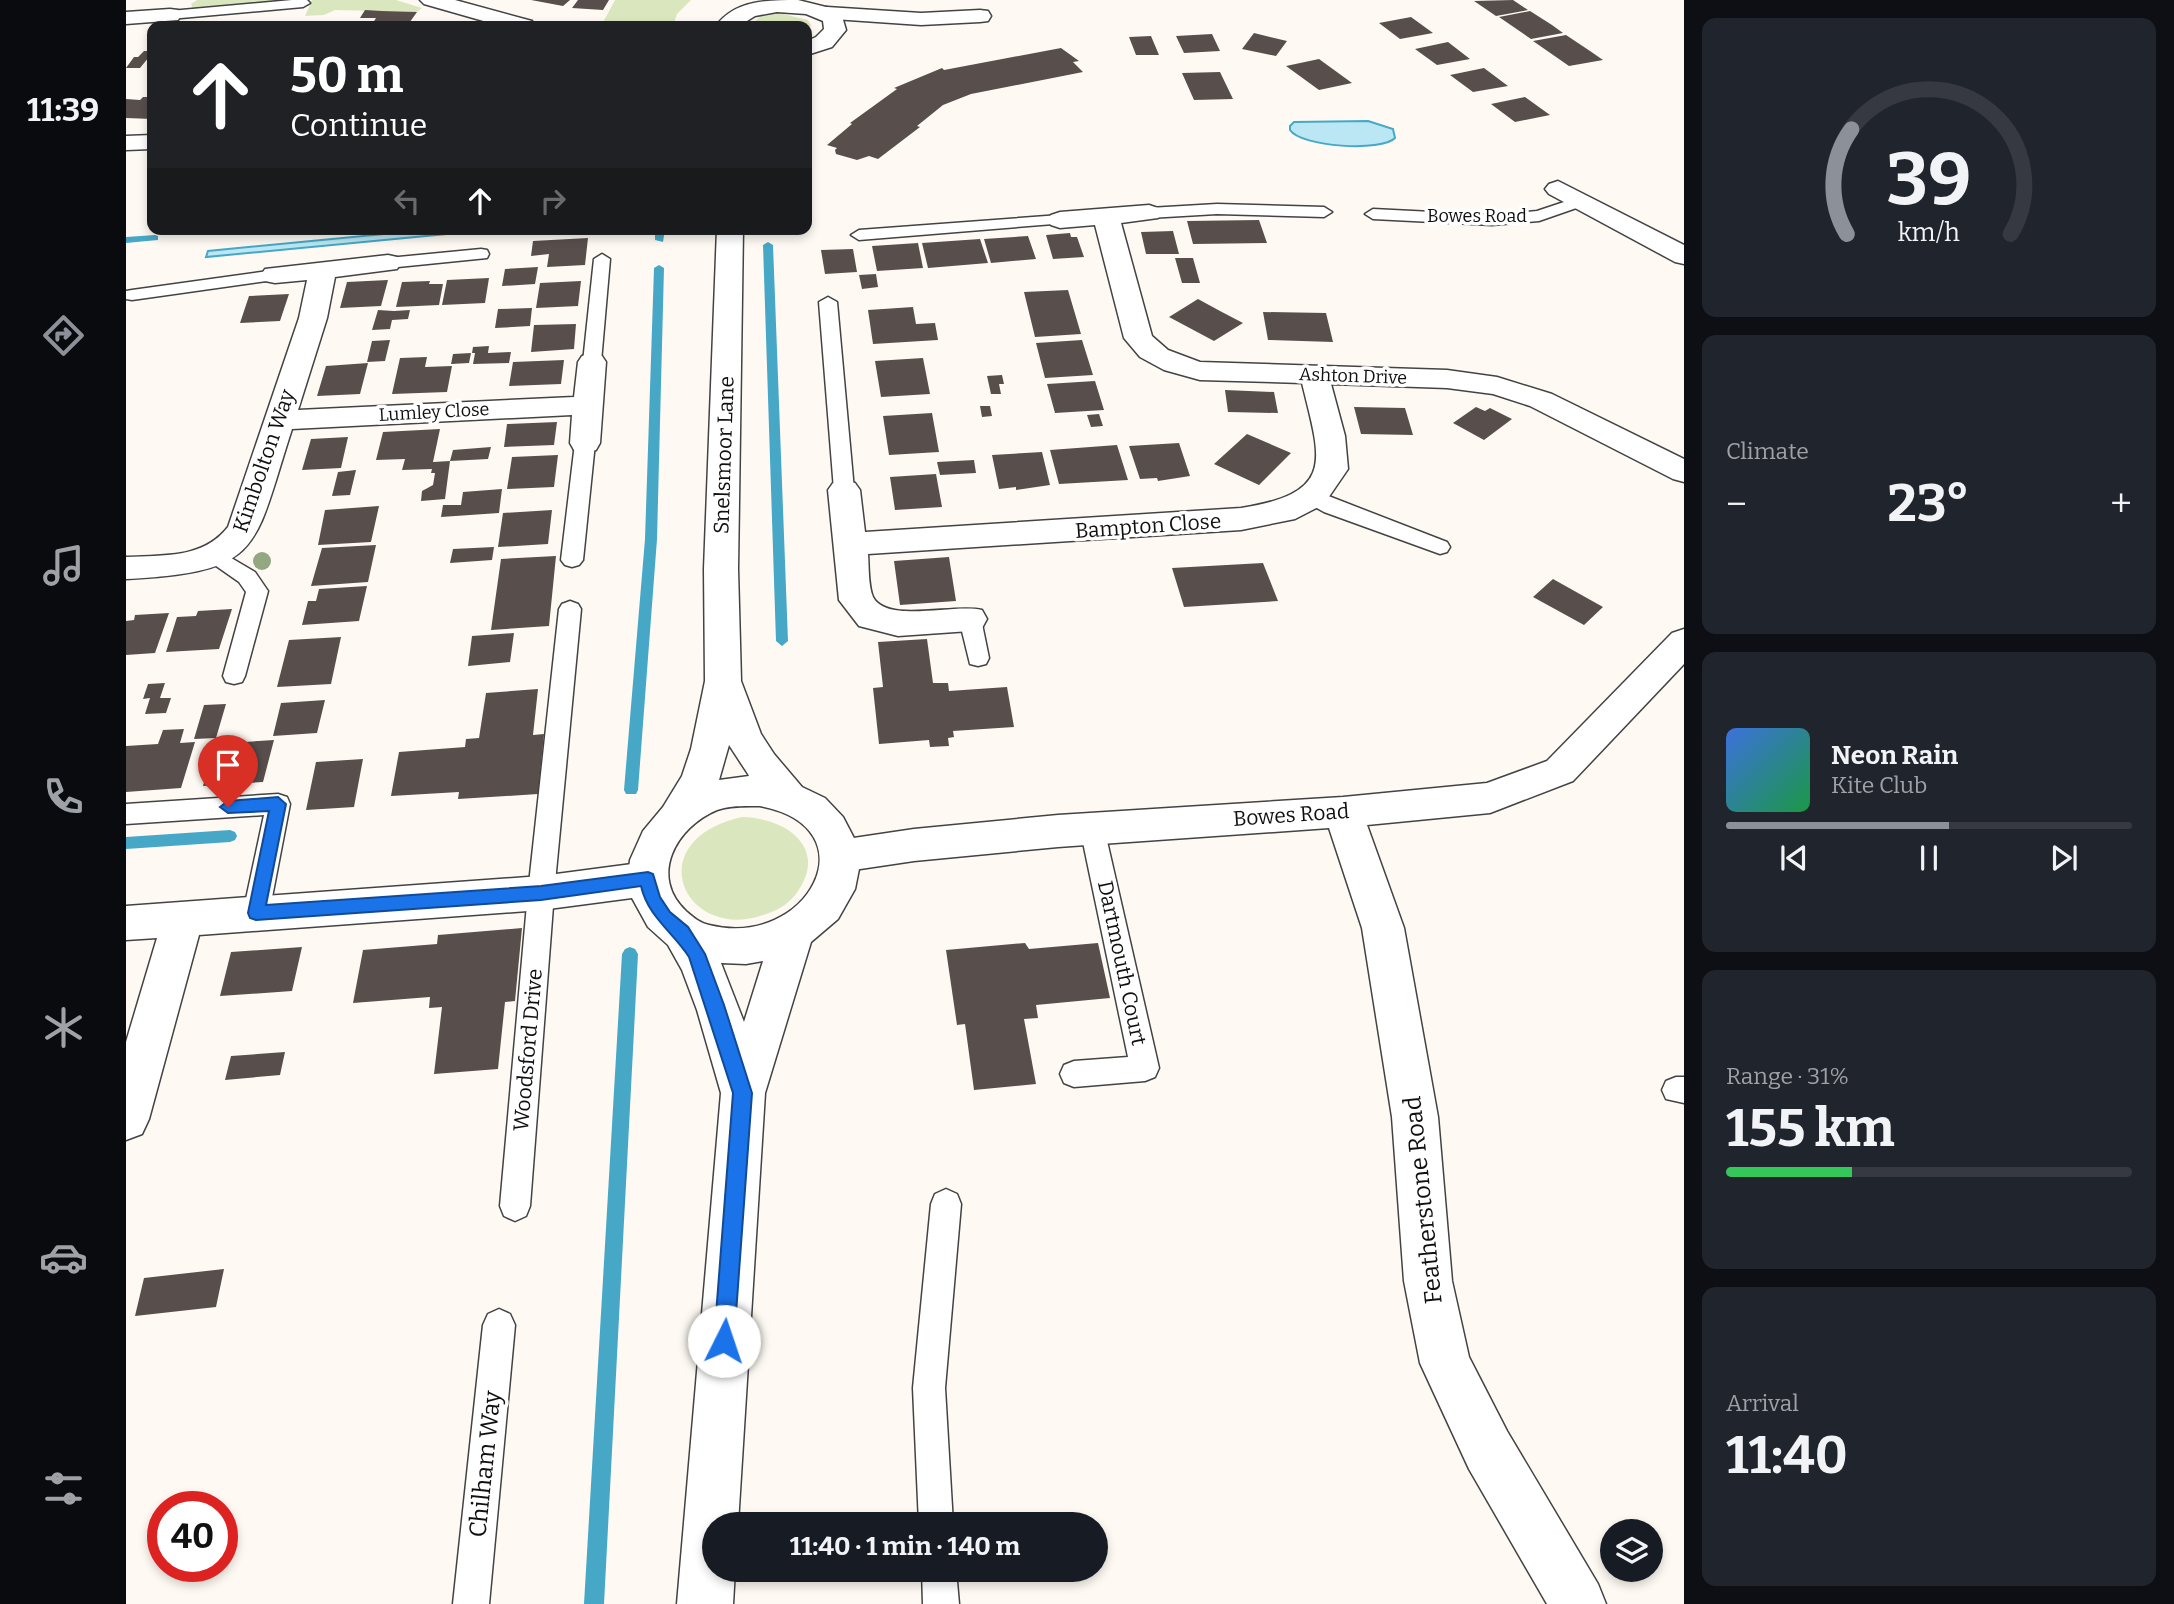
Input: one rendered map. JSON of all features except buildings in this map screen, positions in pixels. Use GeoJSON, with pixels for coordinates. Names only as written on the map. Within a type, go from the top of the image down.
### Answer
{"type":"FeatureCollection","features":[{"type":"Feature","properties":{"kind":"street"},"geometry":{"type":"LineString","coordinates":[[431,0],[482,21]]}},
{"type":"Feature","properties":{"kind":"street"},"geometry":{"type":"LineString","coordinates":[[731,15],[757,6],[795,4],[922,19],[980,16]]}},
{"type":"Feature","properties":{"kind":"street"},"geometry":{"type":"LineString","coordinates":[[813,7],[836,24],[815,46]]}},
{"type":"Feature","properties":{"kind":"street"},"geometry":{"type":"LineString","coordinates":[[126,18],[170,15]]}},
{"type":"Feature","properties":{"kind":"street"},"geometry":{"type":"LineString","coordinates":[[815,46],[922,19]]}},
{"type":"Feature","properties":{"kind":"street"},"geometry":{"type":"LineString","coordinates":[[126,143],[147,142]]}},
{"type":"Feature","properties":{"kind":"street","name":"Bowes Road"},"geometry":{"type":"LineString","coordinates":[[1569,196],[1684,256]]}},
{"type":"Feature","properties":{"kind":"street"},"geometry":{"type":"LineString","coordinates":[[1059,220],[1149,213]]}},
{"type":"Feature","properties":{"kind":"street","name":"Ashton Drive"},"geometry":{"type":"LineString","coordinates":[[1106,217],[1135,332],[1142,345],[1169,362],[1200,371],[1447,379],[1497,386],[1541,400],[1684,472]]}},
{"type":"Feature","properties":{"kind":"street","name":"Snelsmoor Lane"},"geometry":{"type":"LineString","coordinates":[[678,815],[700,780],[710,749],[723,681],[721,569],[730,235]]}},
{"type":"Feature","properties":{"kind":"street"},"geometry":{"type":"LineString","coordinates":[[275,275],[388,263]]}},
{"type":"Feature","properties":{"kind":"street","name":"Kimbolton Way"},"geometry":{"type":"LineString","coordinates":[[126,568],[192,564],[216,556],[229,548],[243,530],[313,318],[323,270]]}},
{"type":"Feature","properties":{"kind":"street"},"geometry":{"type":"LineString","coordinates":[[584,443],[592,362]]}},
{"type":"Feature","properties":{"kind":"street","name":"Bampton Close"},"geometry":{"type":"LineString","coordinates":[[849,544],[1241,519],[1284,512],[1312,497],[1332,470],[1330,436],[1314,374]]}},
{"type":"Feature","properties":{"kind":"street","name":"Lumley Close"},"geometry":{"type":"LineString","coordinates":[[279,420],[588,405]]}},
{"type":"Feature","properties":{"kind":"street"},"geometry":{"type":"LineString","coordinates":[[844,490],[856,600],[872,617],[898,624],[970,620]]}},
{"type":"Feature","properties":{"kind":"street","name":"Bowes Road"},"geometry":{"type":"LineString","coordinates":[[840,856],[938,842],[1092,828],[1490,798],[1560,771],[1684,642]]}},
{"type":"Feature","properties":{"kind":"street","name":"Snelsmoor Lane"},"geometry":{"type":"LineString","coordinates":[[723,681],[744,738],[761,764],[788,796]]}},
{"type":"Feature","properties":{"kind":"street"},"geometry":{"type":"LineString","coordinates":[[760,791],[788,796],[807,806],[824,820],[835,837],[840,856],[839,878],[830,899],[815,918],[793,933],[766,943],[736,947],[708,944],[682,932],[664,917],[652,899],[648,879],[650,855],[661,833],[678,815],[703,800],[731,792],[760,791]]}},
{"type":"Feature","properties":{"kind":"street","name":"Featherstone Road"},"geometry":{"type":"LineString","coordinates":[[1343,811],[1383,928],[1415,1117],[1428,1281],[1445,1363],[1488,1450],[1578,1604]]}},
{"type":"Feature","properties":{"kind":"street"},"geometry":{"type":"LineString","coordinates":[[126,923],[541,893],[648,879]]}},
{"type":"Feature","properties":{"kind":"street"},"geometry":{"type":"LineString","coordinates":[[126,1119],[183,918]]}},
{"type":"Feature","properties":{"kind":"street"},"geometry":{"type":"LineString","coordinates":[[682,932],[696,954],[716,1005],[743,1093]]}},
{"type":"Feature","properties":{"kind":"street"},"geometry":{"type":"LineString","coordinates":[[705,1604],[743,1093],[793,933]]}},
{"type":"Feature","properties":{"kind":"lane"},"geometry":{"type":"LineString","coordinates":[[170,15],[303,2]]}},
{"type":"Feature","properties":{"kind":"lane","name":"Bowes Road"},"geometry":{"type":"LineString","coordinates":[[1373,214],[1492,220],[1539,216],[1569,196]]}},
{"type":"Feature","properties":{"kind":"lane"},"geometry":{"type":"LineString","coordinates":[[1149,213],[1217,209],[1324,212]]}},
{"type":"Feature","properties":{"kind":"lane"},"geometry":{"type":"LineString","coordinates":[[859,235],[1059,220]]}},
{"type":"Feature","properties":{"kind":"lane"},"geometry":{"type":"LineString","coordinates":[[388,263],[481,254]]}},
{"type":"Feature","properties":{"kind":"lane"},"geometry":{"type":"LineString","coordinates":[[592,362],[603,259]]}},
{"type":"Feature","properties":{"kind":"lane"},"geometry":{"type":"LineString","coordinates":[[132,295],[275,275]]}},
{"type":"Feature","properties":{"kind":"lane"},"geometry":{"type":"LineString","coordinates":[[828,302],[844,490]]}},
{"type":"Feature","properties":{"kind":"lane"},"geometry":{"type":"LineString","coordinates":[[572,561],[584,443]]}},
{"type":"Feature","properties":{"kind":"lane"},"geometry":{"type":"LineString","coordinates":[[1312,497],[1331,507],[1440,547]]}},
{"type":"Feature","properties":{"kind":"lane"},"geometry":{"type":"LineString","coordinates":[[216,556],[247,577],[257,591],[234,676]]}},
{"type":"Feature","properties":{"kind":"lane","name":"Woodsford Drive"},"geometry":{"type":"LineString","coordinates":[[515,1206],[541,893],[570,609]]}},
{"type":"Feature","properties":{"kind":"lane"},"geometry":{"type":"LineString","coordinates":[[970,620],[978,658]]}},
{"type":"Feature","properties":{"kind":"lane"},"geometry":{"type":"LineString","coordinates":[[126,814],[278,804],[256,913]]}},
{"type":"Feature","properties":{"kind":"lane","name":"Dartmouth Court"},"geometry":{"type":"LineString","coordinates":[[1074,1074],[1145,1068],[1092,828]]}},
{"type":"Feature","properties":{"kind":"lane"},"geometry":{"type":"LineString","coordinates":[[935,1512],[929,1388],[946,1203]]}},
{"type":"Feature","properties":{"kind":"lane","name":"Chilham Way"},"geometry":{"type":"LineString","coordinates":[[471,1604],[499,1325]]}},
{"type":"Feature","properties":{"kind":"lane"},"geometry":{"type":"LineString","coordinates":[[940,1582],[941,1604]]}},
{"type":"Feature","properties":{"kind":"green space"},"geometry":{"type":"Polygon","coordinates":[[[197,0],[293,0],[193,9],[191,4],[197,0]]]}},
{"type":"Feature","properties":{"kind":"green space"},"geometry":{"type":"Polygon","coordinates":[[[312,0],[396,0],[422,8],[417,12],[335,10],[324,15],[305,16],[312,0]]]}},
{"type":"Feature","properties":{"kind":"green space"},"geometry":{"type":"Polygon","coordinates":[[[615,0],[691,0],[677,14],[675,21],[604,21],[615,0]]]}},
{"type":"Feature","properties":{"kind":"green space"},"geometry":{"type":"Polygon","coordinates":[[[779,13],[809,21],[755,21],[760,17],[779,13]]]}},
{"type":"Feature","properties":{"kind":"green space"},"geometry":{"type":"Polygon","coordinates":[[[742,817],[774,823],[787,830],[798,839],[805,850],[808,863],[805,878],[796,894],[784,905],[760,916],[733,920],[710,914],[693,901],[684,884],[682,865],[691,846],[710,829],[742,817]]]}},
{"type":"Feature","properties":{"kind":"water"},"geometry":{"type":"Polygon","coordinates":[[[1368,121],[1393,129],[1395,138],[1375,145],[1342,146],[1309,140],[1290,130],[1294,122],[1368,121]]]}},
{"type":"Feature","properties":{"kind":"water"},"geometry":{"type":"Polygon","coordinates":[[[374,235],[436,235],[206,257],[208,251],[374,235]]]}},
{"type":"Feature","properties":{"kind":"waterway"},"geometry":{"type":"LineString","coordinates":[[660,235],[660,240]]}},
{"type":"Feature","properties":{"kind":"waterway"},"geometry":{"type":"LineString","coordinates":[[126,240],[155,238]]}},
{"type":"Feature","properties":{"kind":"waterway"},"geometry":{"type":"LineString","coordinates":[[768,245],[782,641]]}},
{"type":"Feature","properties":{"kind":"waterway"},"geometry":{"type":"LineString","coordinates":[[631,790],[651,539],[659,268]]}},
{"type":"Feature","properties":{"kind":"waterway"},"geometry":{"type":"LineString","coordinates":[[126,843],[230,836]]}},
{"type":"Feature","properties":{"kind":"waterway"},"geometry":{"type":"LineString","coordinates":[[594,1604],[630,954]]}},
{"type":"Feature","properties":{"kind":"route"},"geometry":{"type":"LineString","coordinates":[[228,807],[278,804],[256,913],[541,893],[648,879],[652,899],[664,917],[682,932],[696,954],[716,1005],[743,1093],[724,1341]]}}]}
